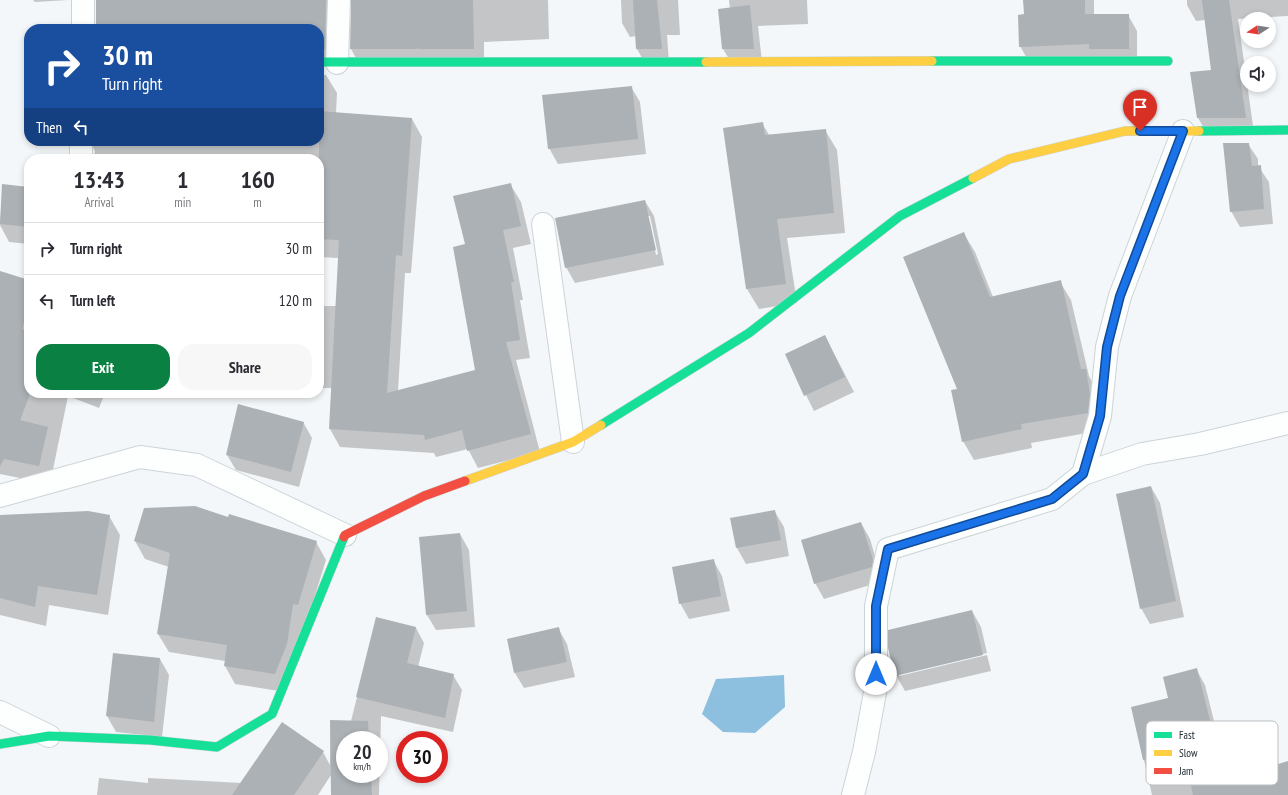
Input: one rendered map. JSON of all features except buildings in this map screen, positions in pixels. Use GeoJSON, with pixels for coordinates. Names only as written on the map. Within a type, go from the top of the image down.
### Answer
{"type":"FeatureCollection","features":[{"type":"Feature","properties":{"kind":"street"},"geometry":{"type":"LineString","coordinates":[[83,0],[83,24]]}},
{"type":"Feature","properties":{"kind":"street"},"geometry":{"type":"LineString","coordinates":[[339,0],[328,62],[1168,61]]}},
{"type":"Feature","properties":{"kind":"street"},"geometry":{"type":"LineString","coordinates":[[0,744],[49,736],[150,740],[217,747],[272,714],[345,535],[424,496],[573,442],[749,333],[900,216],[1009,159],[1125,131],[1288,130]]}},
{"type":"Feature","properties":{"kind":"street"},"geometry":{"type":"LineString","coordinates":[[1083,474],[1100,416],[1107,347],[1120,296],[1183,131]]}},
{"type":"Feature","properties":{"kind":"street"},"geometry":{"type":"LineString","coordinates":[[543,224],[573,442]]}},
{"type":"Feature","properties":{"kind":"street"},"geometry":{"type":"LineString","coordinates":[[853,795],[864,752],[876,687],[876,606],[888,549],[1052,499],[1083,474],[1142,454],[1200,444],[1288,423]]}},
{"type":"Feature","properties":{"kind":"street"},"geometry":{"type":"LineString","coordinates":[[0,496],[140,457],[197,465],[345,535]]}},
{"type":"Feature","properties":{"kind":"street"},"geometry":{"type":"LineString","coordinates":[[0,712],[49,736]]}},
{"type":"Feature","properties":{"kind":"water"},"geometry":{"type":"Polygon","coordinates":[[[784,675],[785,707],[755,733],[723,732],[702,714],[716,679],[784,675]]]}},
{"type":"Feature","properties":{"kind":"traffic: fast"},"geometry":{"type":"LineString","coordinates":[[932,61],[1168,61]]}},
{"type":"Feature","properties":{"kind":"traffic: fast"},"geometry":{"type":"LineString","coordinates":[[324,62],[706,62]]}},
{"type":"Feature","properties":{"kind":"traffic: fast"},"geometry":{"type":"LineString","coordinates":[[1199,131],[1288,130]]}},
{"type":"Feature","properties":{"kind":"traffic: fast"},"geometry":{"type":"LineString","coordinates":[[601,425],[749,333],[900,216],[973,178]]}},
{"type":"Feature","properties":{"kind":"traffic: fast"},"geometry":{"type":"LineString","coordinates":[[0,744],[49,736],[150,740],[217,747],[272,714],[344,537]]}},
{"type":"Feature","properties":{"kind":"traffic: slow"},"geometry":{"type":"LineString","coordinates":[[706,62],[932,61]]}},
{"type":"Feature","properties":{"kind":"traffic: slow"},"geometry":{"type":"LineString","coordinates":[[973,178],[1009,159],[1125,131],[1199,131]]}},
{"type":"Feature","properties":{"kind":"traffic: slow"},"geometry":{"type":"LineString","coordinates":[[465,481],[573,442],[601,425]]}},
{"type":"Feature","properties":{"kind":"traffic: jam"},"geometry":{"type":"LineString","coordinates":[[344,537],[345,535],[424,496],[465,481]]}},
{"type":"Feature","properties":{"kind":"route"},"geometry":{"type":"LineString","coordinates":[[876,674],[876,606],[888,549],[1052,499],[1083,474],[1100,416],[1107,347],[1120,296],[1162,182],[1183,131],[1140,131]]}}]}
